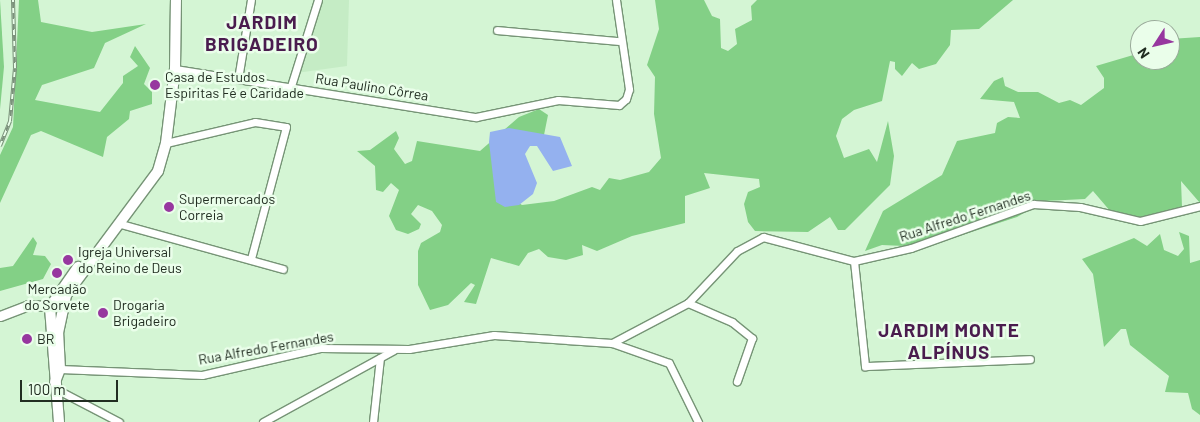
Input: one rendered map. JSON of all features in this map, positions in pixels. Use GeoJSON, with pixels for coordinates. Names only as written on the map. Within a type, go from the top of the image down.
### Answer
{"type":"FeatureCollection","features":[{"type":"Feature","properties":{"kind":"main road"},"geometry":{"type":"LineString","coordinates":[[55,386],[60,370],[62,306],[81,272],[121,224],[158,171],[166,143],[175,69],[176,0]]}},
{"type":"Feature","properties":{"kind":"main road"},"geometry":{"type":"LineString","coordinates":[[59,422],[50,307],[80,264],[121,224]]}},
{"type":"Feature","properties":{"kind":"street"},"geometry":{"type":"LineString","coordinates":[[238,79],[250,0]]}},
{"type":"Feature","properties":{"kind":"street"},"geometry":{"type":"LineString","coordinates":[[291,86],[318,0]]}},
{"type":"Feature","properties":{"kind":"street"},"geometry":{"type":"LineString","coordinates":[[497,30],[620,41],[616,0]]}},
{"type":"Feature","properties":{"kind":"street","name":"Rua Paulino Côrrea"},"geometry":{"type":"LineString","coordinates":[[175,69],[476,116],[558,100],[619,105],[626,99],[629,89],[620,41]]}},
{"type":"Feature","properties":{"kind":"street"},"geometry":{"type":"LineString","coordinates":[[166,143],[255,122],[286,126],[251,259]]}},
{"type":"Feature","properties":{"kind":"street","name":"Rua Alfredo Fernandes"},"geometry":{"type":"LineString","coordinates":[[60,370],[202,374],[320,348],[394,349],[494,335],[612,343],[688,303],[737,251],[763,237],[854,261],[911,248],[1033,204],[1080,206],[1140,221],[1200,206]]}},
{"type":"Feature","properties":{"kind":"street"},"geometry":{"type":"LineString","coordinates":[[121,224],[283,269]]}},
{"type":"Feature","properties":{"kind":"street"},"geometry":{"type":"LineString","coordinates":[[854,261],[865,366],[1030,358]]}},
{"type":"Feature","properties":{"kind":"street"},"geometry":{"type":"LineString","coordinates":[[688,303],[732,322],[752,338],[737,381]]}},
{"type":"Feature","properties":{"kind":"street"},"geometry":{"type":"LineString","coordinates":[[0,316],[24,306],[62,306]]}},
{"type":"Feature","properties":{"kind":"street"},"geometry":{"type":"LineString","coordinates":[[612,343],[669,363],[698,422]]}},
{"type":"Feature","properties":{"kind":"street"},"geometry":{"type":"LineString","coordinates":[[263,422],[394,349]]}},
{"type":"Feature","properties":{"kind":"street"},"geometry":{"type":"LineString","coordinates":[[373,422],[380,358]]}},
{"type":"Feature","properties":{"kind":"street"},"geometry":{"type":"LineString","coordinates":[[55,386],[119,422]]}},
{"type":"Feature","properties":{"kind":"shaded area"},"geometry":{"type":"Polygon","coordinates":[[[320,0],[349,0],[347,66],[296,73],[320,0]]]}},
{"type":"Feature","properties":{"kind":"green space"},"geometry":{"type":"Polygon","coordinates":[[[0,0],[4,67],[0,109],[0,0]]]}},
{"type":"Feature","properties":{"kind":"green space"},"geometry":{"type":"Polygon","coordinates":[[[19,0],[38,0],[41,22],[92,32],[146,24],[105,43],[94,68],[42,85],[35,100],[100,112],[123,83],[123,76],[138,66],[130,57],[135,46],[150,68],[144,84],[152,92],[152,104],[130,111],[129,119],[107,137],[103,157],[41,131],[31,135],[0,203],[0,155],[13,127],[19,0]]]}},
{"type":"Feature","properties":{"kind":"green space"},"geometry":{"type":"Polygon","coordinates":[[[655,0],[704,0],[712,16],[720,19],[721,48],[728,51],[737,44],[735,29],[752,20],[751,6],[757,0],[1013,0],[979,29],[951,30],[950,45],[936,64],[919,69],[912,63],[902,76],[895,69],[895,62],[890,61],[882,101],[854,110],[842,119],[836,136],[844,158],[869,149],[877,162],[888,121],[894,156],[890,185],[845,230],[838,230],[830,217],[808,232],[755,231],[748,222],[744,204],[748,192],[760,187],[759,179],[704,173],[710,188],[685,196],[685,223],[632,236],[597,251],[582,245],[583,255],[566,260],[548,257],[539,249],[528,253],[519,266],[491,258],[476,304],[464,302],[475,285],[471,283],[448,305],[430,310],[418,285],[418,251],[421,243],[440,232],[442,225],[432,211],[418,205],[411,214],[421,224],[419,229],[408,234],[396,230],[389,216],[399,190],[391,183],[383,192],[376,190],[375,166],[357,151],[370,150],[396,131],[399,138],[394,149],[405,164],[412,161],[417,141],[480,151],[519,117],[539,109],[548,115],[544,135],[511,160],[513,199],[522,205],[554,201],[592,187],[600,190],[609,178],[620,180],[649,172],[661,158],[654,114],[655,77],[647,65],[659,29],[655,0]]]}},
{"type":"Feature","properties":{"kind":"green space"},"geometry":{"type":"Polygon","coordinates":[[[1200,37],[1200,203],[1181,181],[1182,207],[1154,218],[1131,216],[1111,212],[1093,191],[1085,199],[1045,201],[1017,217],[926,247],[882,245],[865,251],[883,211],[942,175],[957,141],[995,133],[997,123],[1008,117],[1020,118],[1014,102],[980,99],[994,81],[1003,77],[1005,86],[1018,92],[1038,92],[1059,103],[1070,100],[1081,105],[1104,88],[1104,78],[1096,66],[1130,56],[1130,70],[1180,70],[1180,38],[1200,37]]]}},
{"type":"Feature","properties":{"kind":"green space"},"geometry":{"type":"Polygon","coordinates":[[[1179,232],[1189,236],[1190,263],[1200,260],[1200,415],[1192,409],[1188,393],[1165,392],[1169,376],[1130,345],[1126,329],[1121,329],[1104,347],[1093,274],[1082,259],[1134,238],[1147,246],[1160,234],[1164,250],[1178,256],[1184,249],[1179,232]]]}},
{"type":"Feature","properties":{"kind":"green space"},"geometry":{"type":"Polygon","coordinates":[[[33,237],[37,243],[33,255],[45,256],[51,264],[43,279],[0,291],[0,268],[13,266],[33,237]]]}},
{"type":"Feature","properties":{"kind":"water"},"geometry":{"type":"Polygon","coordinates":[[[509,128],[560,137],[572,166],[553,171],[537,146],[530,146],[525,154],[537,183],[533,194],[519,205],[505,207],[496,202],[489,142],[490,132],[509,128]]]}},
{"type":"Feature","properties":{"kind":"railway"},"geometry":{"type":"LineString","coordinates":[[0,146],[10,121],[15,68],[13,0]]}},
{"type":"Feature","properties":{"kind":"place","name":"Casa de Estudos Espiritas Fé e Caridade"},"geometry":{"type":"Point","coordinates":[155,85]}},
{"type":"Feature","properties":{"kind":"place","name":"Supermercados Correia"},"geometry":{"type":"Point","coordinates":[169,207]}},
{"type":"Feature","properties":{"kind":"place","name":"Igreja Universal do Reino de Deus"},"geometry":{"type":"Point","coordinates":[68,260]}},
{"type":"Feature","properties":{"kind":"place","name":"Mercadão do Sorvete"},"geometry":{"type":"Point","coordinates":[57,273]}},
{"type":"Feature","properties":{"kind":"place","name":"Drogaria Brigadeiro"},"geometry":{"type":"Point","coordinates":[103,313]}},
{"type":"Feature","properties":{"kind":"place","name":"BR"},"geometry":{"type":"Point","coordinates":[27,339]}},
{"type":"Feature","properties":{"kind":"district","name":"JARDIM BRIGADEIRO"},"geometry":{"type":"Point","coordinates":[262,33]}},
{"type":"Feature","properties":{"kind":"district","name":"JARDIM MONTE ALPÍNUS"},"geometry":{"type":"Point","coordinates":[949,341]}}]}
